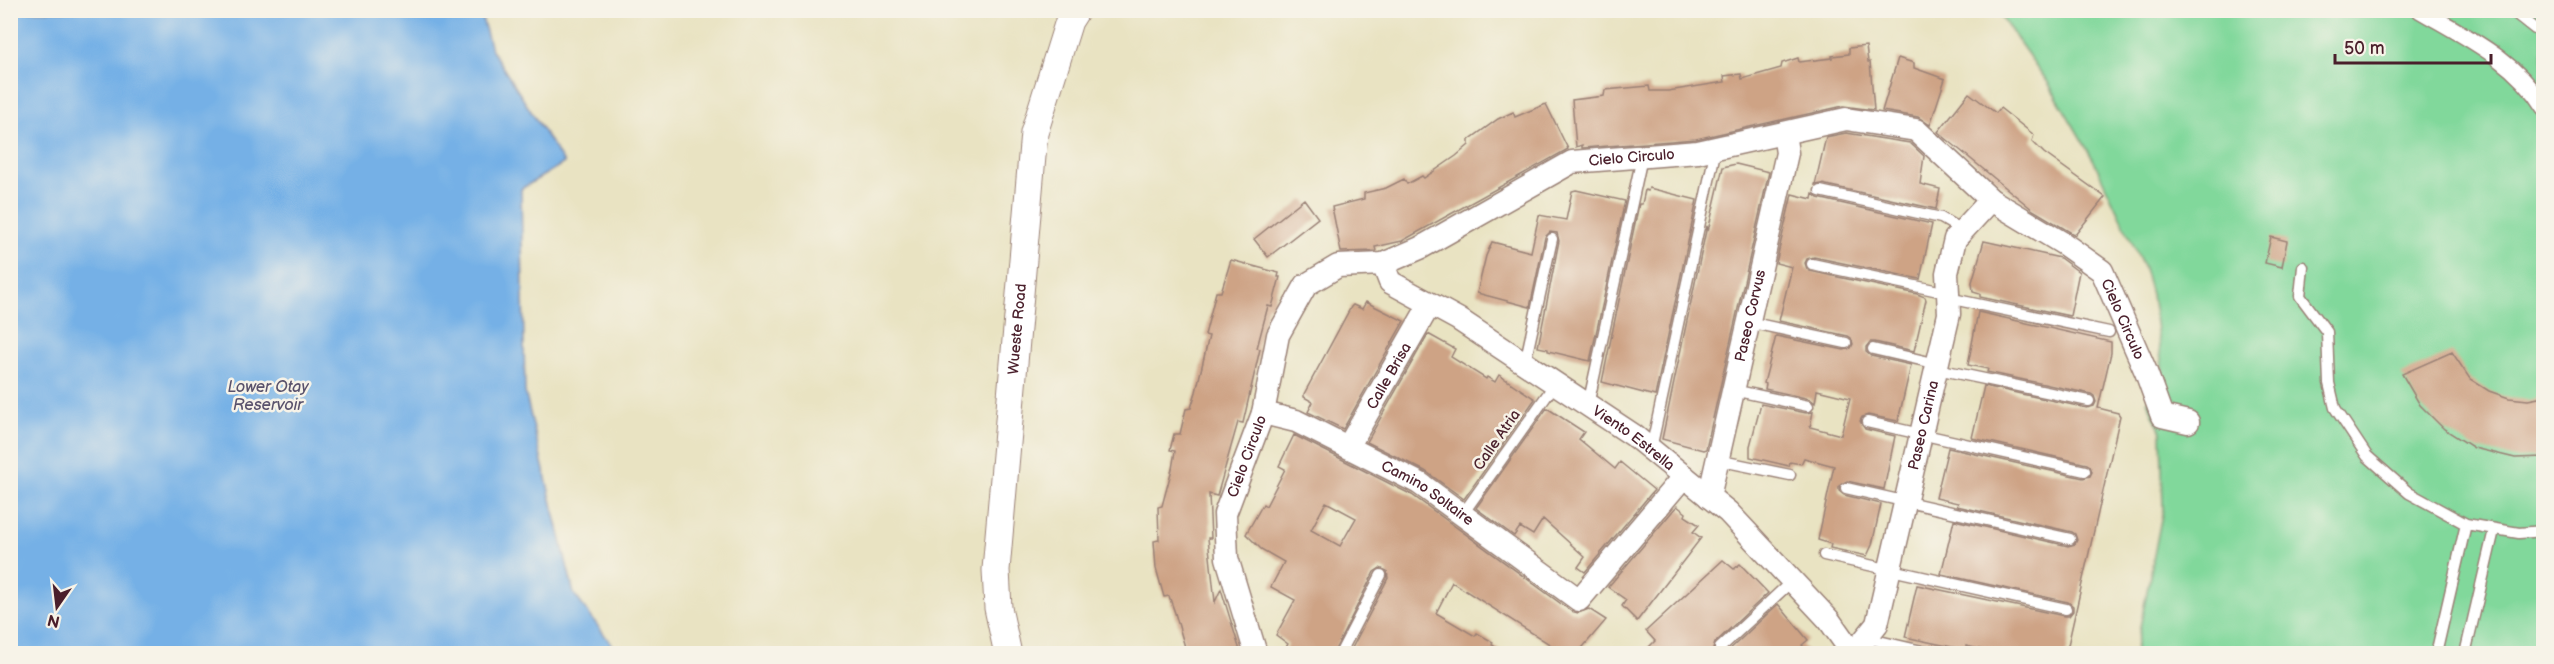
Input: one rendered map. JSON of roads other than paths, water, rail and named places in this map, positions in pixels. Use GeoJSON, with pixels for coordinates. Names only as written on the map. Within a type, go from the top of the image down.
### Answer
{"type":"FeatureCollection","features":[{"type":"Feature","properties":{"kind":"street","name":"Wueste Road"},"geometry":{"type":"LineString","coordinates":[[1008,654],[998,608],[996,570],[1034,133],[1069,21],[1076,10]]}},
{"type":"Feature","properties":{"kind":"street"},"geometry":{"type":"LineString","coordinates":[[2420,10],[2500,58],[2521,78],[2544,107]]}},
{"type":"Feature","properties":{"kind":"street","name":"Cielo Circulo"},"geometry":{"type":"LineString","coordinates":[[1256,654],[1227,558],[1225,514],[1263,413],[1278,335],[1306,285],[1338,266],[1383,264],[1420,248],[1572,162],[1698,152],[1846,119],[1916,130],[1991,200],[2064,244],[2102,271],[2146,372],[2162,416],[2188,423]]}},
{"type":"Feature","properties":{"kind":"street","name":"Paseo Corvus"},"geometry":{"type":"LineString","coordinates":[[1709,497],[1787,153],[1784,133]]}},
{"type":"Feature","properties":{"kind":"street","name":"Paseo Carina"},"geometry":{"type":"LineString","coordinates":[[1859,646],[1877,624],[1922,435],[1949,314],[1947,273],[1955,239],[1991,200]]}},
{"type":"Feature","properties":{"kind":"street","name":"Viento Estrella"},"geometry":{"type":"LineString","coordinates":[[1383,264],[1390,282],[1525,363],[1651,449],[1728,512],[1828,620],[1859,646]]}},
{"type":"Feature","properties":{"kind":"street","name":"Calle Brisa"},"geometry":{"type":"LineString","coordinates":[[1348,447],[1430,304]]}},
{"type":"Feature","properties":{"kind":"street","name":"Camino Soltaire"},"geometry":{"type":"LineString","coordinates":[[1263,413],[1296,421],[1419,483],[1579,600],[1684,476]]}},
{"type":"Feature","properties":{"kind":"lane"},"geometry":{"type":"LineString","coordinates":[[2511,10],[2535,29],[2544,31]]}},
{"type":"Feature","properties":{"kind":"lane"},"geometry":{"type":"LineString","coordinates":[[1651,449],[1716,148]]}},
{"type":"Feature","properties":{"kind":"lane"},"geometry":{"type":"LineString","coordinates":[[1588,405],[1642,157]]}},
{"type":"Feature","properties":{"kind":"lane"},"geometry":{"type":"LineString","coordinates":[[1820,191],[1941,218],[1963,231]]}},
{"type":"Feature","properties":{"kind":"lane"},"geometry":{"type":"LineString","coordinates":[[1525,363],[1552,239]]}},
{"type":"Feature","properties":{"kind":"lane"},"geometry":{"type":"LineString","coordinates":[[1812,264],[2109,333]]}},
{"type":"Feature","properties":{"kind":"lane"},"geometry":{"type":"LineString","coordinates":[[2303,267],[2300,296],[2327,332],[2329,383],[2335,408],[2367,456],[2409,493],[2466,524],[2519,533],[2544,531]]}},
{"type":"Feature","properties":{"kind":"lane"},"geometry":{"type":"LineString","coordinates":[[1748,322],[1846,343]]}},
{"type":"Feature","properties":{"kind":"lane"},"geometry":{"type":"LineString","coordinates":[[1873,349],[1938,367],[2089,401]]}},
{"type":"Feature","properties":{"kind":"lane","name":"Calle Atria"},"geometry":{"type":"LineString","coordinates":[[1462,514],[1555,384]]}},
{"type":"Feature","properties":{"kind":"lane"},"geometry":{"type":"LineString","coordinates":[[1733,390],[1808,406]]}},
{"type":"Feature","properties":{"kind":"lane"},"geometry":{"type":"LineString","coordinates":[[1867,422],[2085,471]]}},
{"type":"Feature","properties":{"kind":"lane"},"geometry":{"type":"LineString","coordinates":[[1717,460],[1790,475]]}},
{"type":"Feature","properties":{"kind":"lane"},"geometry":{"type":"LineString","coordinates":[[1846,488],[2070,539]]}},
{"type":"Feature","properties":{"kind":"lane"},"geometry":{"type":"LineString","coordinates":[[2436,654],[2466,524]]}},
{"type":"Feature","properties":{"kind":"lane"},"geometry":{"type":"LineString","coordinates":[[2465,654],[2494,530]]}},
{"type":"Feature","properties":{"kind":"lane"},"geometry":{"type":"LineString","coordinates":[[1824,555],[2066,609]]}},
{"type":"Feature","properties":{"kind":"lane"},"geometry":{"type":"LineString","coordinates":[[1340,654],[1381,575]]}},
{"type":"Feature","properties":{"kind":"lane"},"geometry":{"type":"LineString","coordinates":[[1720,648],[1792,581]]}},
{"type":"Feature","properties":{"kind":"lane"},"geometry":{"type":"LineString","coordinates":[[1859,646],[1935,654]]}},
{"type":"Feature","properties":{"kind":"water","name":"Lower Otay Reservoir"},"geometry":{"type":"Polygon","coordinates":[[[10,11],[480,11],[491,49],[564,163],[521,189],[525,392],[574,594],[618,653],[11,653],[10,11]]]}}]}
